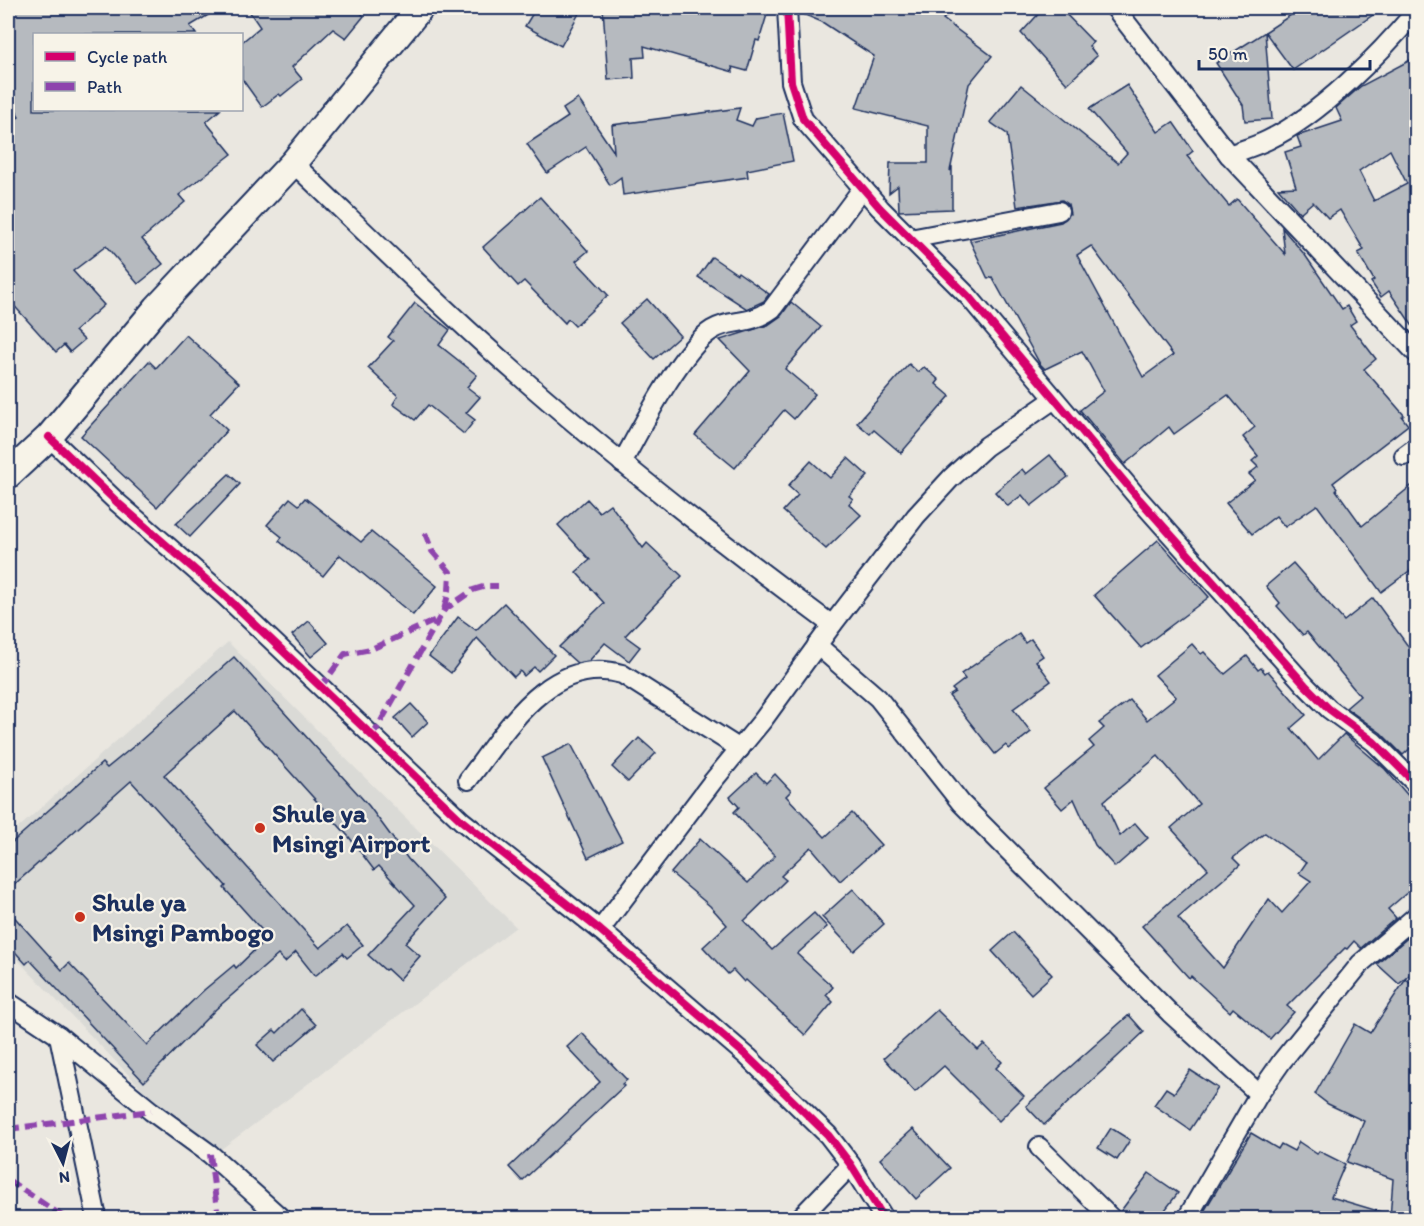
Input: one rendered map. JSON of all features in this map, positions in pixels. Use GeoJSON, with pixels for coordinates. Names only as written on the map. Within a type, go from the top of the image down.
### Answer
{"type":"FeatureCollection","features":[{"type":"Feature","properties":{"kind":"street"},"geometry":{"type":"LineString","coordinates":[[8,475],[50,437],[157,308],[293,163],[420,8]]}},
{"type":"Feature","properties":{"kind":"street"},"geometry":{"type":"LineString","coordinates":[[787,8],[791,82],[803,119],[862,189],[969,297],[1053,400],[1305,685],[1329,708],[1374,742],[1416,784]]}},
{"type":"Feature","properties":{"kind":"street"},"geometry":{"type":"LineString","coordinates":[[1115,8],[1229,155],[1416,352]]}},
{"type":"Feature","properties":{"kind":"street"},"geometry":{"type":"LineString","coordinates":[[1229,155],[1269,140],[1298,121],[1373,60],[1416,11]]}},
{"type":"Feature","properties":{"kind":"street"},"geometry":{"type":"LineString","coordinates":[[293,163],[488,348],[622,463],[742,558],[832,625]]}},
{"type":"Feature","properties":{"kind":"street"},"geometry":{"type":"LineString","coordinates":[[622,463],[650,411],[700,341],[712,330],[752,321],[772,309],[862,189]]}},
{"type":"Feature","properties":{"kind":"street"},"geometry":{"type":"LineString","coordinates":[[910,239],[1059,210]]}},
{"type":"Feature","properties":{"kind":"street"},"geometry":{"type":"LineString","coordinates":[[600,930],[916,516],[951,478],[985,447],[1053,400]]}},
{"type":"Feature","properties":{"kind":"street"},"geometry":{"type":"LineString","coordinates":[[50,437],[118,503],[225,596],[462,821],[600,930],[748,1057],[828,1135],[851,1165],[884,1218]]}},
{"type":"Feature","properties":{"kind":"street"},"geometry":{"type":"LineString","coordinates":[[817,645],[878,698],[961,803],[1170,1013],[1259,1094]]}},
{"type":"Feature","properties":{"kind":"street"},"geometry":{"type":"LineString","coordinates":[[468,780],[500,738],[540,693],[560,679],[582,671],[603,669],[622,674],[740,749]]}},
{"type":"Feature","properties":{"kind":"street"},"geometry":{"type":"LineString","coordinates":[[1187,1218],[1259,1094],[1361,963],[1416,916]]}},
{"type":"Feature","properties":{"kind":"street"},"geometry":{"type":"LineString","coordinates":[[8,1002],[59,1036],[151,1111],[210,1154],[281,1218]]}},
{"type":"Feature","properties":{"kind":"street"},"geometry":{"type":"LineString","coordinates":[[59,1036],[97,1218]]}},
{"type":"Feature","properties":{"kind":"street"},"geometry":{"type":"LineString","coordinates":[[1039,1147],[1111,1218]]}},
{"type":"Feature","properties":{"kind":"street"},"geometry":{"type":"LineString","coordinates":[[800,1218],[851,1165]]}},
{"type":"Feature","properties":{"kind":"shaded area"},"geometry":{"type":"Polygon","coordinates":[[[228,642],[516,927],[220,1150],[152,1099],[8,950],[8,837],[228,642]]]}},
{"type":"Feature","properties":{"kind":"building"},"geometry":{"type":"Polygon","coordinates":[[[8,8],[220,8],[190,26],[195,33],[33,33],[33,111],[219,111],[206,122],[232,154],[179,195],[185,202],[142,239],[163,264],[138,284],[106,246],[73,271],[104,305],[75,331],[84,340],[70,352],[64,345],[56,352],[8,299],[8,122],[19,117],[8,90],[8,8]]]}},
{"type":"Feature","properties":{"kind":"building"},"geometry":{"type":"Polygon","coordinates":[[[247,8],[355,8],[364,16],[346,38],[333,29],[292,67],[302,79],[281,96],[279,94],[262,107],[243,80],[243,41],[260,27],[247,8]]]}},
{"type":"Feature","properties":{"kind":"building"},"geometry":{"type":"Polygon","coordinates":[[[536,8],[582,8],[561,46],[525,26],[536,8]]]}},
{"type":"Feature","properties":{"kind":"building"},"geometry":{"type":"Polygon","coordinates":[[[603,8],[769,8],[747,71],[732,67],[733,72],[644,46],[645,57],[633,58],[634,78],[608,80],[603,8]]]}},
{"type":"Feature","properties":{"kind":"building"},"geometry":{"type":"Polygon","coordinates":[[[798,8],[957,8],[943,19],[992,56],[969,84],[950,171],[952,168],[952,209],[899,211],[898,186],[889,193],[890,163],[928,163],[928,126],[856,108],[874,56],[822,22],[798,12],[798,8]]]}},
{"type":"Feature","properties":{"kind":"building"},"geometry":{"type":"Polygon","coordinates":[[[1044,8],[1060,8],[1093,42],[1089,46],[1097,56],[1067,84],[1021,33],[1044,8]]]}},
{"type":"Feature","properties":{"kind":"building"},"geometry":{"type":"Polygon","coordinates":[[[1287,8],[1383,8],[1293,70],[1265,32],[1291,15],[1287,8]]]}},
{"type":"Feature","properties":{"kind":"building"},"geometry":{"type":"Polygon","coordinates":[[[1265,32],[1272,119],[1245,121],[1243,105],[1216,63],[1265,32]]]}},
{"type":"Feature","properties":{"kind":"building"},"geometry":{"type":"Polygon","coordinates":[[[1416,57],[1416,331],[1389,291],[1381,297],[1371,282],[1374,280],[1358,253],[1364,250],[1340,210],[1328,218],[1313,202],[1300,213],[1278,188],[1296,187],[1285,152],[1301,147],[1297,136],[1342,121],[1336,108],[1361,86],[1416,57]],[[1390,150],[1359,171],[1374,201],[1407,184],[1390,150]]]}},
{"type":"Feature","properties":{"kind":"building"},"geometry":{"type":"Polygon","coordinates":[[[1021,85],[1118,163],[1127,153],[1089,109],[1127,85],[1158,132],[1173,122],[1193,151],[1187,156],[1229,206],[1237,199],[1285,254],[1282,228],[1305,255],[1342,309],[1347,306],[1356,321],[1350,325],[1376,359],[1364,369],[1404,415],[1402,417],[1408,425],[1333,483],[1362,526],[1416,482],[1416,566],[1381,592],[1317,505],[1285,527],[1276,516],[1252,534],[1226,503],[1255,480],[1249,474],[1258,467],[1252,461],[1258,456],[1243,437],[1255,427],[1228,395],[1174,434],[1169,427],[1125,464],[1080,410],[1104,391],[1082,351],[1045,369],[1040,364],[992,277],[988,279],[970,241],[1061,222],[1070,214],[1068,204],[1062,200],[1017,207],[1007,134],[990,122],[1021,85]],[[1091,246],[1077,255],[1143,377],[1173,355],[1091,246]]]}},
{"type":"Feature","properties":{"kind":"building"},"geometry":{"type":"Polygon","coordinates":[[[578,99],[614,152],[612,125],[740,108],[736,120],[752,126],[756,118],[783,113],[793,161],[747,170],[748,177],[623,195],[621,177],[610,185],[586,147],[547,173],[527,144],[568,117],[563,109],[578,99]]]}},
{"type":"Feature","properties":{"kind":"building"},"geometry":{"type":"Polygon","coordinates":[[[540,197],[588,251],[576,261],[608,295],[575,326],[568,319],[565,323],[524,281],[518,286],[483,247],[540,197]]]}},
{"type":"Feature","properties":{"kind":"building"},"geometry":{"type":"Polygon","coordinates":[[[712,257],[769,294],[764,301],[747,309],[698,277],[712,257]]]}},
{"type":"Feature","properties":{"kind":"building"},"geometry":{"type":"Polygon","coordinates":[[[647,299],[680,336],[654,359],[620,323],[647,299]]]}},
{"type":"Feature","properties":{"kind":"building"},"geometry":{"type":"Polygon","coordinates":[[[791,302],[821,327],[785,369],[815,394],[794,419],[784,410],[735,468],[695,435],[750,371],[720,340],[768,325],[781,316],[791,302]]]}},
{"type":"Feature","properties":{"kind":"building"},"geometry":{"type":"Polygon","coordinates":[[[415,303],[450,330],[439,345],[477,375],[467,387],[480,397],[466,413],[475,420],[464,434],[428,405],[415,420],[393,404],[398,396],[368,368],[393,341],[388,337],[415,303]]]}},
{"type":"Feature","properties":{"kind":"building"},"geometry":{"type":"Polygon","coordinates":[[[186,335],[239,383],[210,414],[227,430],[157,507],[81,436],[149,361],[156,368],[186,335]]]}},
{"type":"Feature","properties":{"kind":"building"},"geometry":{"type":"Polygon","coordinates":[[[909,364],[918,372],[924,367],[939,380],[936,384],[950,396],[901,453],[874,430],[870,434],[857,423],[909,364]]]}},
{"type":"Feature","properties":{"kind":"building"},"geometry":{"type":"Polygon","coordinates":[[[1050,455],[1068,477],[1031,506],[1022,495],[1008,506],[995,492],[1022,469],[1026,474],[1050,455]]]}},
{"type":"Feature","properties":{"kind":"building"},"geometry":{"type":"Polygon","coordinates":[[[848,458],[868,476],[849,496],[853,499],[849,504],[861,515],[826,549],[783,511],[798,495],[788,486],[811,461],[830,478],[848,458]]]}},
{"type":"Feature","properties":{"kind":"building"},"geometry":{"type":"Polygon","coordinates":[[[229,474],[240,484],[190,537],[176,524],[229,474]]]}},
{"type":"Feature","properties":{"kind":"building"},"geometry":{"type":"Polygon","coordinates":[[[290,498],[299,505],[305,498],[361,542],[371,532],[437,586],[413,615],[340,555],[323,576],[279,541],[282,537],[267,525],[290,498]]]}},
{"type":"Feature","properties":{"kind":"building"},"geometry":{"type":"Polygon","coordinates":[[[587,499],[599,512],[610,504],[643,548],[647,543],[682,576],[625,636],[640,647],[629,661],[605,643],[589,661],[577,663],[559,647],[604,603],[576,572],[590,560],[558,525],[587,499]]]}},
{"type":"Feature","properties":{"kind":"building"},"geometry":{"type":"Polygon","coordinates":[[[1158,540],[1209,597],[1141,648],[1094,595],[1158,540]]]}},
{"type":"Feature","properties":{"kind":"building"},"geometry":{"type":"Polygon","coordinates":[[[1293,563],[1344,621],[1373,598],[1416,657],[1416,743],[1403,755],[1381,733],[1346,708],[1360,696],[1307,632],[1303,635],[1277,606],[1280,603],[1266,586],[1293,563]]]}},
{"type":"Feature","properties":{"kind":"building"},"geometry":{"type":"Polygon","coordinates":[[[504,603],[554,655],[538,671],[534,667],[524,676],[520,671],[514,677],[477,638],[451,673],[429,656],[458,617],[476,630],[504,603]]]}},
{"type":"Feature","properties":{"kind":"building"},"geometry":{"type":"Polygon","coordinates":[[[309,621],[328,643],[311,657],[292,635],[309,621]]]}},
{"type":"Feature","properties":{"kind":"building"},"geometry":{"type":"Polygon","coordinates":[[[1019,634],[1025,643],[1031,639],[1043,656],[1036,661],[1051,681],[1013,709],[1031,732],[1009,749],[1006,745],[995,754],[949,696],[955,692],[952,689],[965,679],[961,674],[1019,634]]]}},
{"type":"Feature","properties":{"kind":"building"},"geometry":{"type":"Polygon","coordinates":[[[1192,644],[1201,654],[1204,652],[1225,674],[1247,656],[1258,670],[1261,668],[1265,673],[1268,671],[1306,715],[1291,728],[1318,760],[1344,734],[1385,769],[1411,799],[1409,801],[1416,812],[1416,885],[1388,909],[1396,918],[1361,948],[1354,941],[1347,949],[1345,948],[1287,1006],[1294,1012],[1270,1039],[1233,1008],[1230,1012],[1191,976],[1189,978],[1142,926],[1208,869],[1171,828],[1199,804],[1158,756],[1104,801],[1120,836],[1135,823],[1148,838],[1115,867],[1095,845],[1074,799],[1062,809],[1044,788],[1094,747],[1089,741],[1104,728],[1099,723],[1130,700],[1147,720],[1176,697],[1155,675],[1192,644]],[[1265,833],[1233,858],[1240,865],[1178,918],[1223,968],[1269,899],[1282,913],[1311,881],[1299,873],[1306,863],[1265,833]]]}},
{"type":"Feature","properties":{"kind":"building"},"geometry":{"type":"Polygon","coordinates":[[[234,657],[369,806],[408,859],[445,899],[405,943],[420,956],[399,980],[368,955],[415,905],[379,866],[374,870],[349,837],[235,711],[164,775],[320,948],[347,926],[363,945],[347,958],[343,953],[315,976],[296,952],[285,962],[278,955],[216,1009],[144,1082],[30,960],[26,964],[8,944],[8,910],[62,970],[69,963],[147,1045],[204,990],[234,965],[236,968],[268,937],[224,888],[226,886],[131,781],[8,890],[8,846],[102,763],[107,768],[139,742],[234,657]]]}},
{"type":"Feature","properties":{"kind":"building"},"geometry":{"type":"Polygon","coordinates":[[[411,704],[428,722],[412,737],[395,718],[411,704]]]}},
{"type":"Feature","properties":{"kind":"building"},"geometry":{"type":"Polygon","coordinates":[[[639,738],[656,753],[628,782],[612,767],[639,738]]]}},
{"type":"Feature","properties":{"kind":"building"},"geometry":{"type":"Polygon","coordinates":[[[571,744],[622,841],[588,858],[542,758],[571,744]]]}},
{"type":"Feature","properties":{"kind":"building"},"geometry":{"type":"Polygon","coordinates":[[[756,773],[766,783],[775,774],[791,791],[786,796],[825,837],[852,813],[881,845],[840,881],[811,847],[781,876],[786,880],[744,921],[772,950],[814,913],[827,927],[797,954],[833,987],[826,995],[833,1002],[805,1035],[746,980],[744,982],[733,970],[728,974],[703,947],[727,925],[710,906],[671,873],[700,839],[748,883],[775,856],[734,812],[739,807],[730,797],[756,773]]]}},
{"type":"Feature","properties":{"kind":"building"},"geometry":{"type":"Polygon","coordinates":[[[853,889],[884,924],[854,951],[822,917],[853,889]]]}},
{"type":"Feature","properties":{"kind":"building"},"geometry":{"type":"Polygon","coordinates":[[[1013,932],[1052,975],[1031,994],[992,951],[1013,932]]]}},
{"type":"Feature","properties":{"kind":"building"},"geometry":{"type":"Polygon","coordinates":[[[1411,935],[1416,942],[1416,969],[1399,984],[1377,964],[1411,935]]]}},
{"type":"Feature","properties":{"kind":"building"},"geometry":{"type":"Polygon","coordinates":[[[1406,979],[1416,989],[1416,1218],[1390,1218],[1393,1179],[1347,1162],[1364,1121],[1328,1104],[1315,1094],[1355,1024],[1370,1033],[1406,979]]]}},
{"type":"Feature","properties":{"kind":"building"},"geometry":{"type":"Polygon","coordinates":[[[301,1009],[316,1025],[273,1062],[257,1045],[274,1030],[277,1033],[301,1009]]]}},
{"type":"Feature","properties":{"kind":"building"},"geometry":{"type":"Polygon","coordinates":[[[937,1010],[978,1050],[984,1044],[1002,1062],[996,1068],[1024,1096],[999,1121],[944,1066],[915,1092],[884,1058],[937,1010]]]}},
{"type":"Feature","properties":{"kind":"building"},"geometry":{"type":"Polygon","coordinates":[[[1129,1015],[1144,1032],[1044,1125],[1026,1106],[1129,1015]]]}},
{"type":"Feature","properties":{"kind":"building"},"geometry":{"type":"Polygon","coordinates":[[[582,1033],[627,1080],[622,1084],[624,1086],[522,1181],[509,1167],[600,1082],[567,1047],[582,1033]]]}},
{"type":"Feature","properties":{"kind":"building"},"geometry":{"type":"Polygon","coordinates":[[[1190,1070],[1218,1088],[1190,1130],[1154,1105],[1166,1088],[1174,1093],[1190,1070]]]}},
{"type":"Feature","properties":{"kind":"building"},"geometry":{"type":"Polygon","coordinates":[[[1111,1128],[1130,1140],[1117,1160],[1098,1148],[1111,1128]]]}},
{"type":"Feature","properties":{"kind":"building"},"geometry":{"type":"Polygon","coordinates":[[[913,1129],[950,1168],[916,1199],[880,1159],[913,1129]]]}},
{"type":"Feature","properties":{"kind":"building"},"geometry":{"type":"Polygon","coordinates":[[[1251,1133],[1278,1149],[1281,1144],[1294,1151],[1299,1142],[1317,1154],[1319,1151],[1345,1164],[1331,1197],[1388,1214],[1387,1218],[1200,1218],[1251,1133]]]}},
{"type":"Feature","properties":{"kind":"building"},"geometry":{"type":"Polygon","coordinates":[[[1149,1173],[1178,1193],[1159,1218],[1122,1218],[1120,1212],[1149,1173]]]}},
{"type":"Feature","properties":{"kind":"marked path"},"geometry":{"type":"LineString","coordinates":[[425,533],[432,551],[450,572],[449,591],[444,610]]}},
{"type":"Feature","properties":{"kind":"marked path"},"geometry":{"type":"LineString","coordinates":[[372,737],[444,610],[473,590],[486,586],[498,586]]}},
{"type":"Feature","properties":{"kind":"marked path"},"geometry":{"type":"LineString","coordinates":[[320,688],[345,654],[371,649],[436,620]]}},
{"type":"Feature","properties":{"kind":"marked path"},"geometry":{"type":"LineString","coordinates":[[8,1129],[151,1111]]}},
{"type":"Feature","properties":{"kind":"marked path"},"geometry":{"type":"LineString","coordinates":[[210,1154],[218,1218]]}},
{"type":"Feature","properties":{"kind":"marked path"},"geometry":{"type":"LineString","coordinates":[[8,1180],[65,1218]]}},
{"type":"Feature","properties":{"kind":"cycle path"},"geometry":{"type":"LineString","coordinates":[[787,8],[791,82],[803,119],[880,208],[969,297],[1139,499],[1305,685],[1329,709],[1374,742],[1416,784]]}},
{"type":"Feature","properties":{"kind":"cycle path"},"geometry":{"type":"LineString","coordinates":[[49,437],[118,503],[225,596],[462,821],[600,930],[748,1057],[828,1135],[851,1165],[884,1218]]}},
{"type":"Feature","properties":{"kind":"place","name":"Shule ya Msingi Airport"},"geometry":{"type":"Point","coordinates":[260,828]}},
{"type":"Feature","properties":{"kind":"place","name":"Shule ya Msingi Pambogo"},"geometry":{"type":"Point","coordinates":[80,917]}}]}
